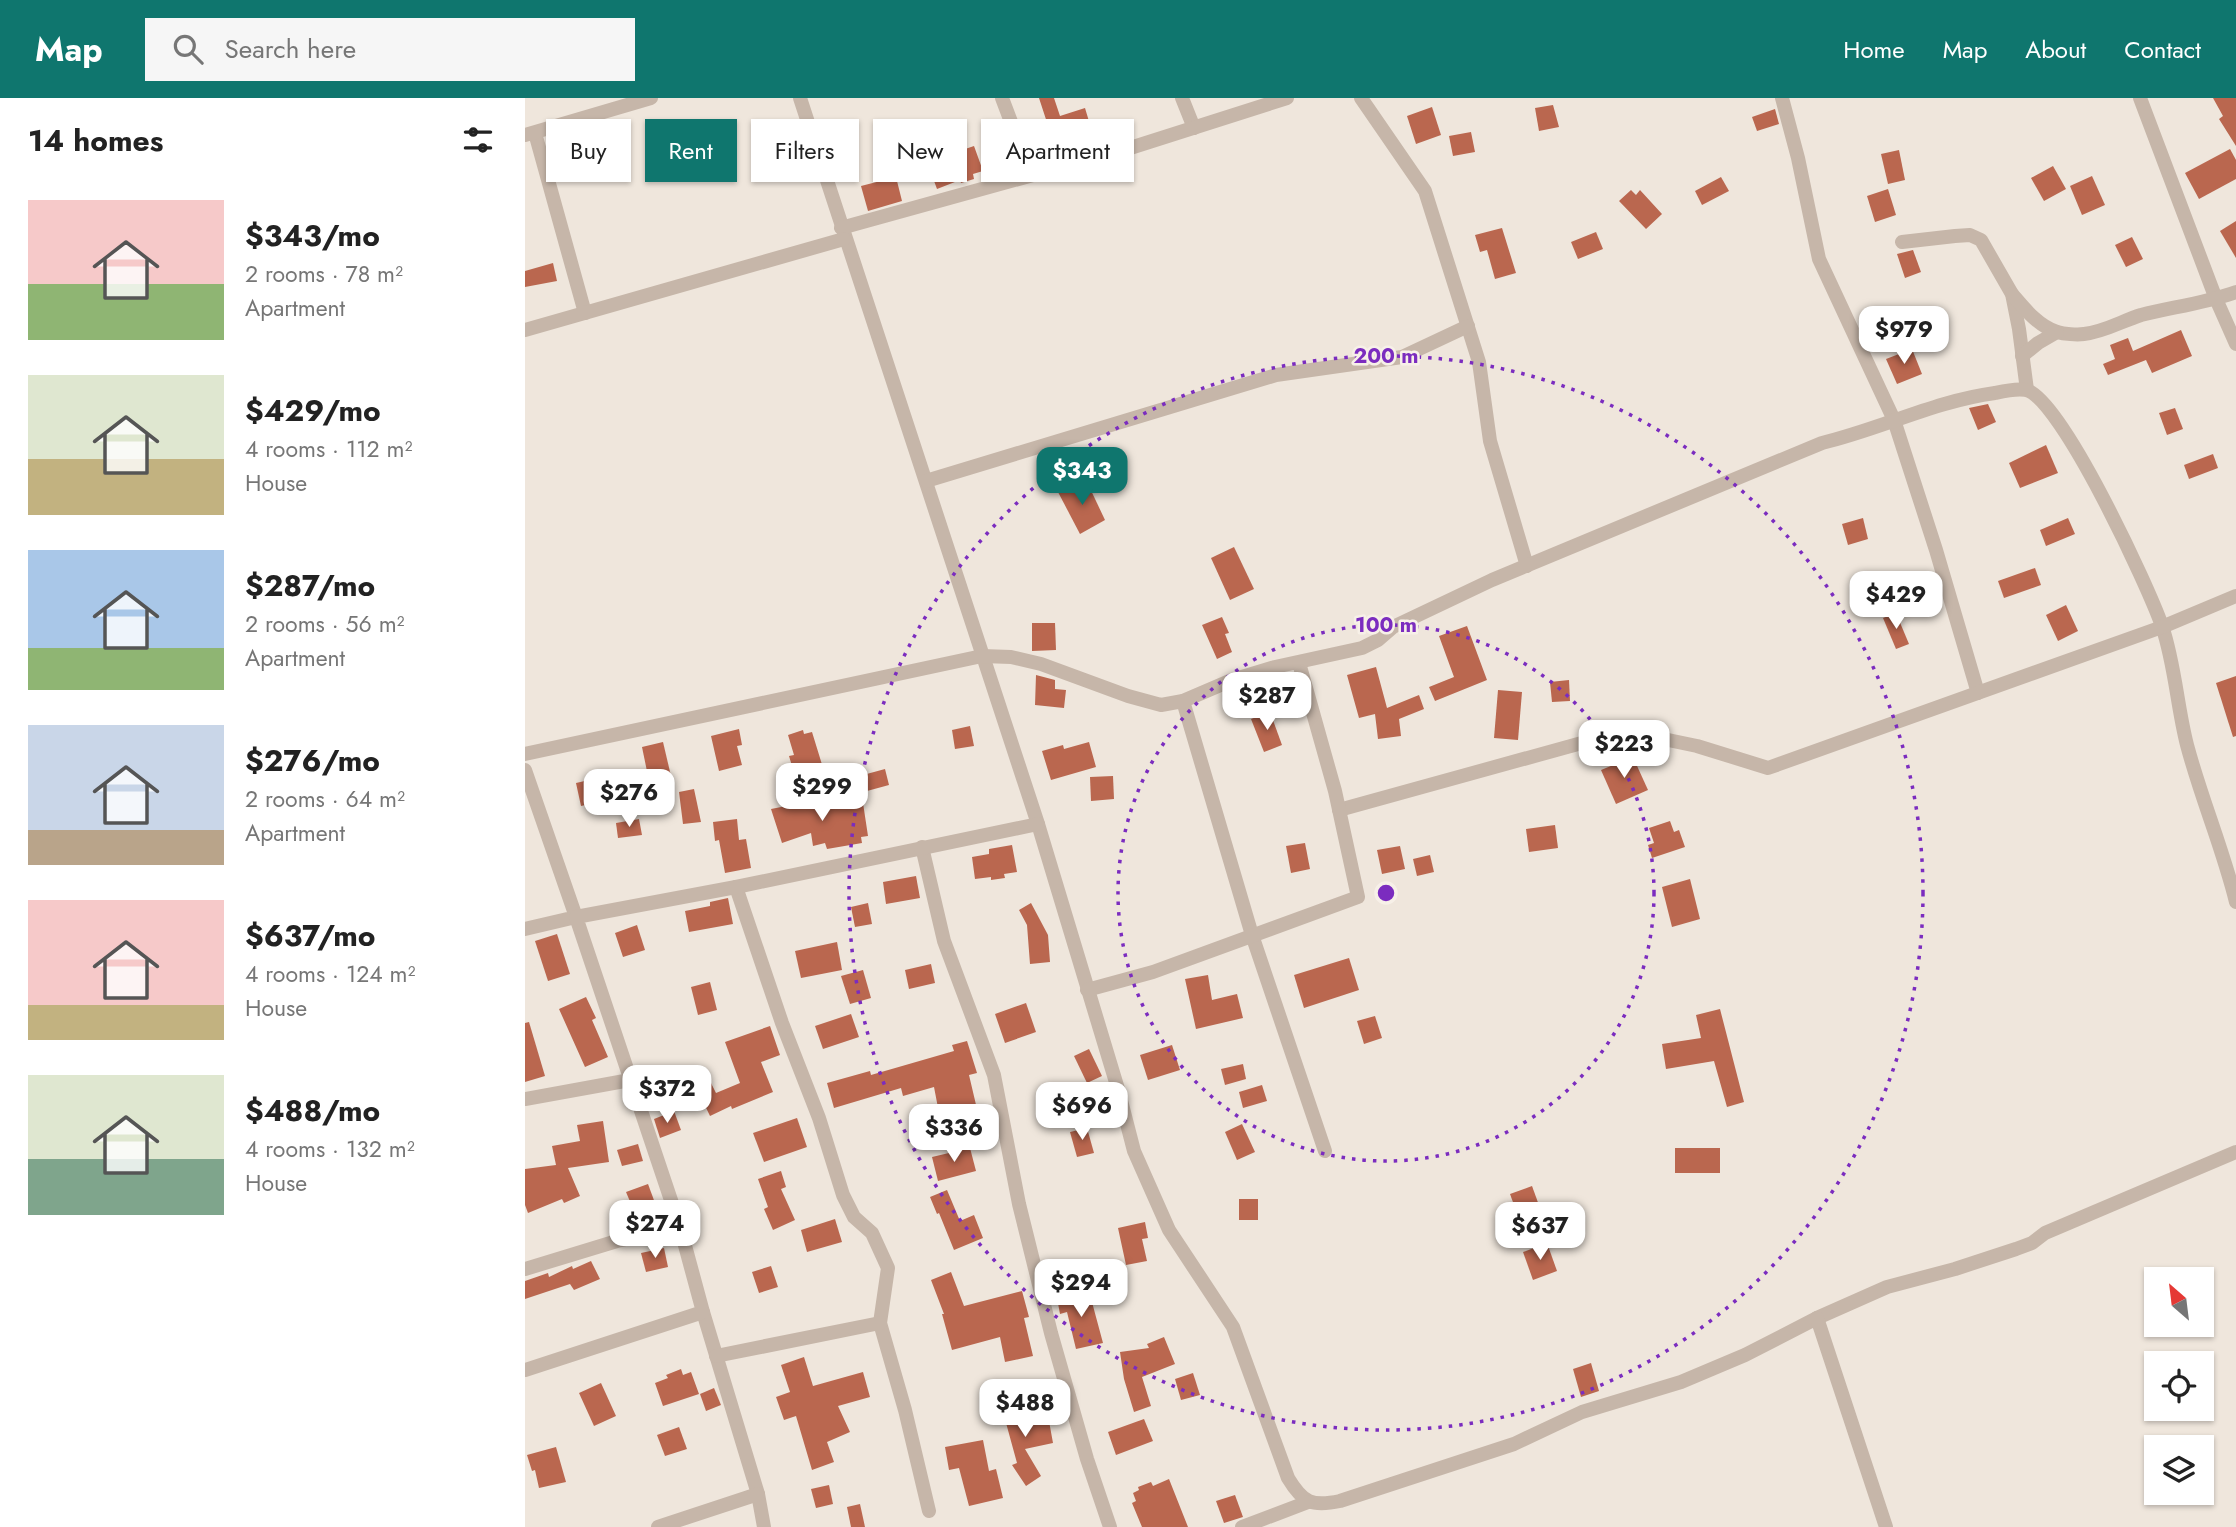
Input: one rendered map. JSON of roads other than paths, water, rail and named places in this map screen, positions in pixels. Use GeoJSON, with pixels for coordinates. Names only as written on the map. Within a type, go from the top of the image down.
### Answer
{"type":"FeatureCollection","features":[{"type":"Feature","properties":{"kind":"street"},"geometry":{"type":"LineString","coordinates":[[585,313],[530,134],[651,98]]}},
{"type":"Feature","properties":{"kind":"street"},"geometry":{"type":"LineString","coordinates":[[800,98],[1038,824],[1139,1162],[1169,1230],[1233,1327],[1288,1478],[1296,1492],[1308,1502],[1320,1505],[1340,1501],[1514,1444],[1582,1412],[1681,1382],[1745,1355],[1817,1318],[1887,1287],[1955,1269],[2032,1243],[2045,1233],[2236,1152]]}},
{"type":"Feature","properties":{"kind":"street"},"geometry":{"type":"LineString","coordinates":[[1002,98],[1010,119]]}},
{"type":"Feature","properties":{"kind":"street"},"geometry":{"type":"LineString","coordinates":[[1182,98],[1194,128]]}},
{"type":"Feature","properties":{"kind":"street"},"geometry":{"type":"LineString","coordinates":[[1134,145],[1287,98]]}},
{"type":"Feature","properties":{"kind":"street"},"geometry":{"type":"LineString","coordinates":[[1361,98],[1425,191],[1479,362],[1490,441],[1527,566]]}},
{"type":"Feature","properties":{"kind":"street"},"geometry":{"type":"LineString","coordinates":[[1782,98],[1798,158],[1819,259],[1894,420],[1978,693]]}},
{"type":"Feature","properties":{"kind":"street"},"geometry":{"type":"LineString","coordinates":[[2140,98],[2216,299],[2236,344]]}},
{"type":"Feature","properties":{"kind":"street"},"geometry":{"type":"LineString","coordinates":[[525,330],[1008,182]]}},
{"type":"Feature","properties":{"kind":"street"},"geometry":{"type":"LineString","coordinates":[[1902,242],[1970,235],[1981,240],[2012,294],[2030,314],[2057,332],[2083,335],[2137,316],[2236,292]]}},
{"type":"Feature","properties":{"kind":"street"},"geometry":{"type":"LineString","coordinates":[[2012,294],[2027,390]]}},
{"type":"Feature","properties":{"kind":"street"},"geometry":{"type":"LineString","coordinates":[[926,481],[1276,376],[1402,357],[1468,326]]}},
{"type":"Feature","properties":{"kind":"street"},"geometry":{"type":"LineString","coordinates":[[2022,356],[2057,332]]}},
{"type":"Feature","properties":{"kind":"street"},"geometry":{"type":"LineString","coordinates":[[525,754],[982,656],[1011,657],[1041,664],[1128,696],[1161,705],[1183,701],[1232,680],[1275,667],[1362,648],[1378,640],[1393,627],[1527,566],[1822,443],[1862,433],[1963,398],[2027,390],[2040,398],[2069,438],[2131,552],[2162,627],[2188,749],[2225,857],[2236,902]]}},
{"type":"Feature","properties":{"kind":"street"},"geometry":{"type":"LineString","coordinates":[[1339,810],[1625,732],[1697,746],[1768,768],[2162,627],[2236,596]]}},
{"type":"Feature","properties":{"kind":"street"},"geometry":{"type":"LineString","coordinates":[[1087,990],[1153,972],[1358,897],[1339,810],[1299,663]]}},
{"type":"Feature","properties":{"kind":"street"},"geometry":{"type":"LineString","coordinates":[[1183,701],[1252,934],[1325,1151]]}},
{"type":"Feature","properties":{"kind":"street"},"geometry":{"type":"LineString","coordinates":[[525,770],[680,1227],[702,1312],[758,1494],[764,1527]]}},
{"type":"Feature","properties":{"kind":"street"},"geometry":{"type":"LineString","coordinates":[[525,929],[1038,824]]}},
{"type":"Feature","properties":{"kind":"street"},"geometry":{"type":"LineString","coordinates":[[922,847],[944,941],[994,1075],[1019,1204],[1051,1333],[1087,1459],[1110,1527]]}},
{"type":"Feature","properties":{"kind":"street"},"geometry":{"type":"LineString","coordinates":[[736,887],[782,1023],[819,1118],[843,1195],[854,1217],[872,1233],[888,1268],[880,1323],[905,1410],[929,1511]]}},
{"type":"Feature","properties":{"kind":"street"},"geometry":{"type":"LineString","coordinates":[[525,1100],[630,1080]]}},
{"type":"Feature","properties":{"kind":"street"},"geometry":{"type":"LineString","coordinates":[[525,1269],[617,1241],[680,1227]]}},
{"type":"Feature","properties":{"kind":"street"},"geometry":{"type":"LineString","coordinates":[[525,1370],[702,1312]]}},
{"type":"Feature","properties":{"kind":"street"},"geometry":{"type":"LineString","coordinates":[[1817,1318],[1886,1527]]}},
{"type":"Feature","properties":{"kind":"street"},"geometry":{"type":"LineString","coordinates":[[716,1356],[880,1323]]}},
{"type":"Feature","properties":{"kind":"street"},"geometry":{"type":"LineString","coordinates":[[658,1527],[758,1494]]}},
{"type":"Feature","properties":{"kind":"street"},"geometry":{"type":"LineString","coordinates":[[1242,1527],[1308,1502]]}}]}
